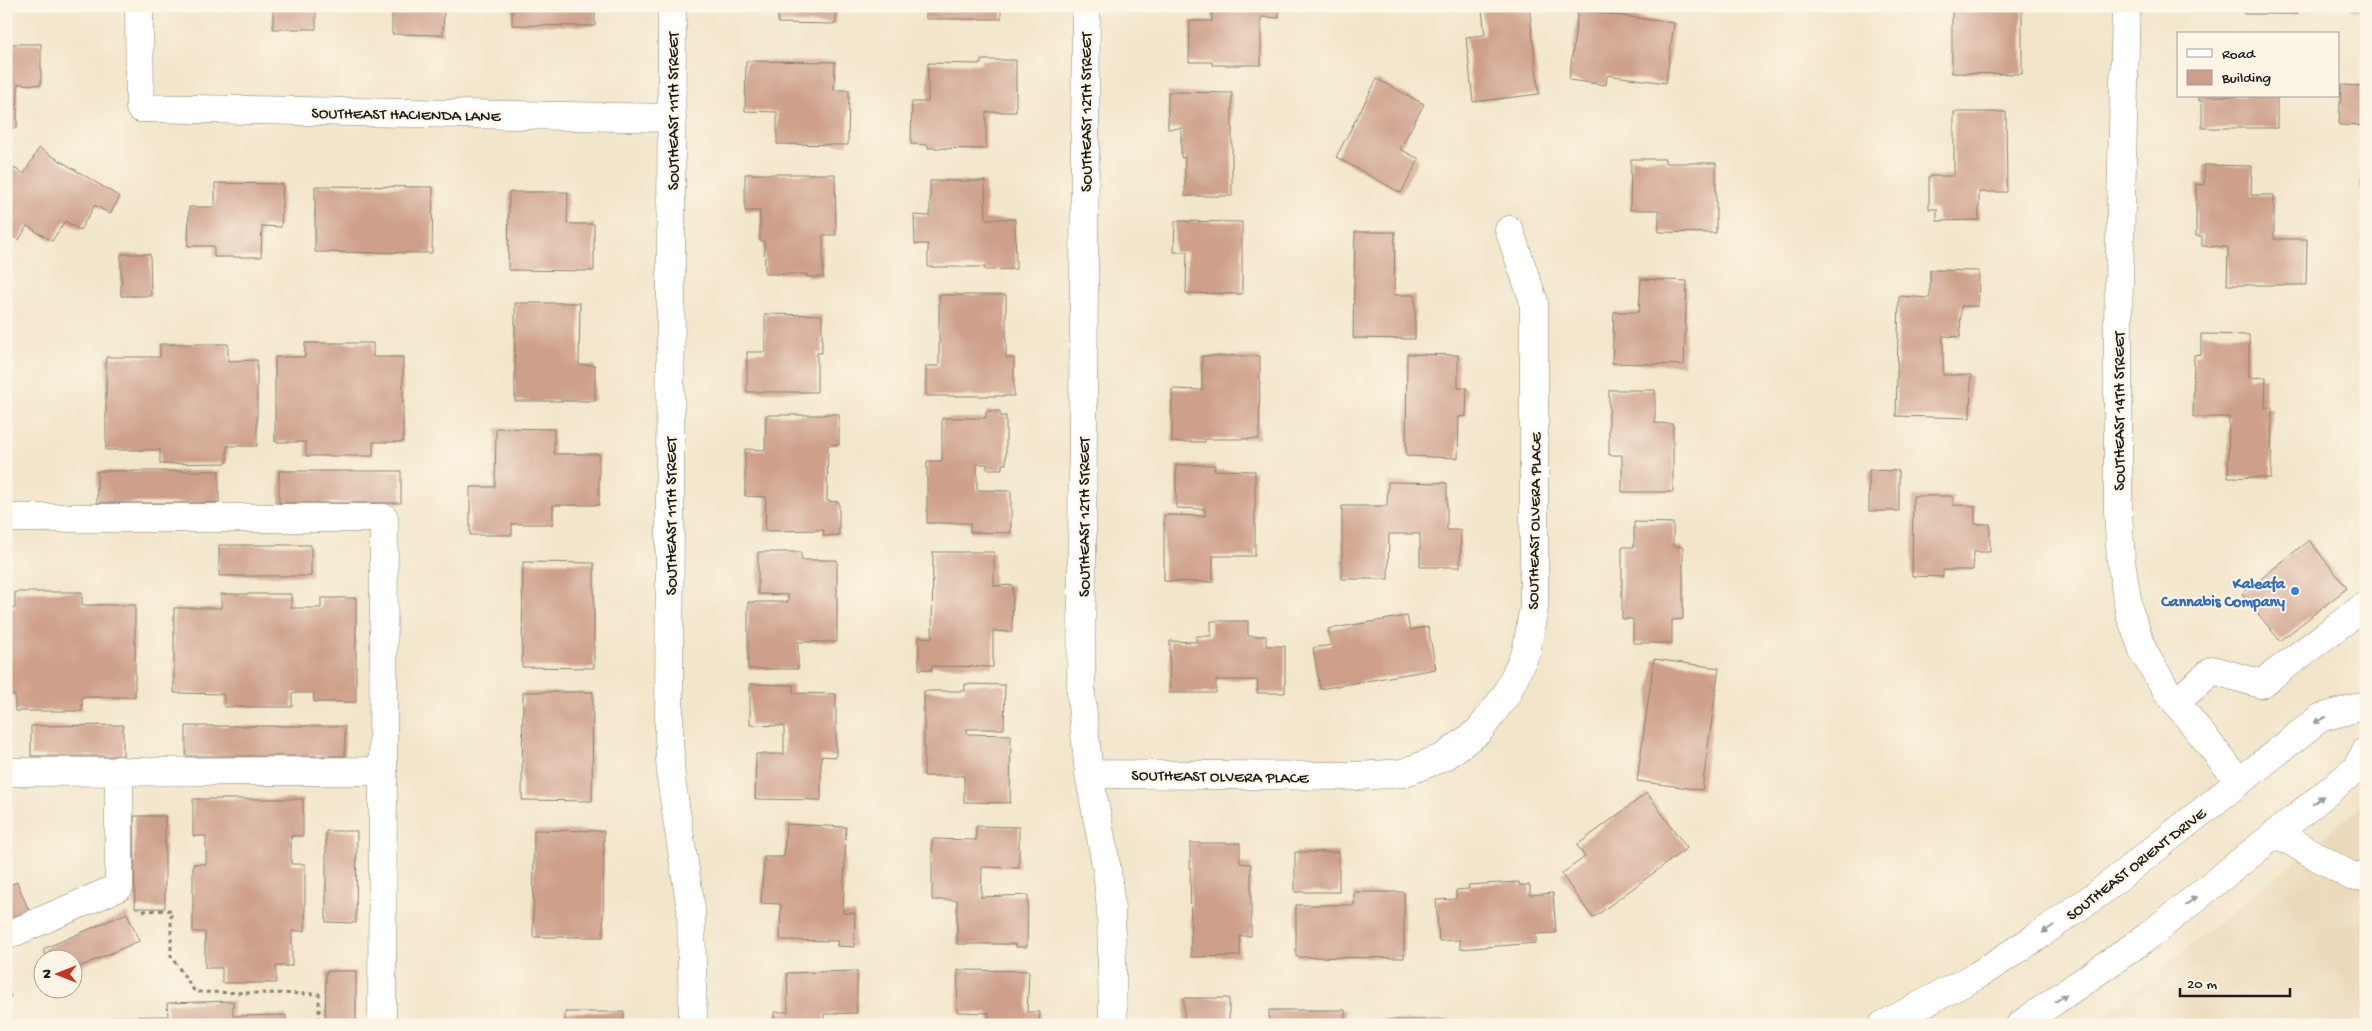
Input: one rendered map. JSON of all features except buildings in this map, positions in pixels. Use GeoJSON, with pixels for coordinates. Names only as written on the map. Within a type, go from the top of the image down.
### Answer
{"type":"FeatureCollection","features":[{"type":"Feature","properties":{"kind":"street","name":"SOUTHEAST HACIENDA LANE"},"geometry":{"type":"LineString","coordinates":[[139,6],[140,108],[672,118]]}},
{"type":"Feature","properties":{"kind":"street","name":"SOUTHEAST 11TH STREET"},"geometry":{"type":"LineString","coordinates":[[672,6],[669,735],[671,779],[691,909],[693,1025]]}},
{"type":"Feature","properties":{"kind":"street","name":"SOUTHEAST 12TH STREET"},"geometry":{"type":"LineString","coordinates":[[1086,6],[1081,695],[1089,774],[1111,910],[1113,1025]]}},
{"type":"Feature","properties":{"kind":"street","name":"SOUTHEAST 14TH STREET"},"geometry":{"type":"LineString","coordinates":[[2126,6],[2118,322],[2118,511],[2121,561],[2129,611],[2144,653],[2176,702],[2239,782]]}},
{"type":"Feature","properties":{"kind":"street","name":"SOUTHEAST OLVERA PLACE"},"geometry":{"type":"LineString","coordinates":[[1089,774],[1360,776],[1403,773],[1444,757],[1479,731],[1506,695],[1526,652],[1534,608],[1534,302],[1509,230]]}},
{"type":"Feature","properties":{"kind":"street"},"geometry":{"type":"LineString","coordinates":[[6,518],[384,518],[382,1025]]}},
{"type":"Feature","properties":{"kind":"street"},"geometry":{"type":"LineString","coordinates":[[2176,702],[2213,670],[2261,684],[2366,604]]}},
{"type":"Feature","properties":{"kind":"street","name":"SOUTHEAST ORIENT DRIVE"},"geometry":{"type":"LineString","coordinates":[[1895,1022],[1978,975],[2099,893],[2320,718],[2366,705]]}},
{"type":"Feature","properties":{"kind":"street"},"geometry":{"type":"LineString","coordinates":[[2020,1025],[2147,937],[2355,770],[2366,751]]}},
{"type":"Feature","properties":{"kind":"street"},"geometry":{"type":"LineString","coordinates":[[6,772],[119,770],[383,771]]}},
{"type":"Feature","properties":{"kind":"street"},"geometry":{"type":"LineString","coordinates":[[6,936],[119,887],[119,770]]}},
{"type":"Feature","properties":{"kind":"street"},"geometry":{"type":"LineString","coordinates":[[2276,833],[2351,876],[2366,876]]}},
{"type":"Feature","properties":{"kind":"path"},"geometry":{"type":"LineString","coordinates":[[119,887],[127,910],[171,910],[171,956],[195,992],[319,994],[319,1025]]}},
{"type":"Feature","properties":{"kind":"shaded area"},"geometry":{"type":"Polygon","coordinates":[[[2366,803],[2366,1025],[2092,1025],[2366,803]]]}},
{"type":"Feature","properties":{"kind":"place","name":"Kaleafa Cannabis Company"},"geometry":{"type":"Point","coordinates":[2295,591]}}]}
